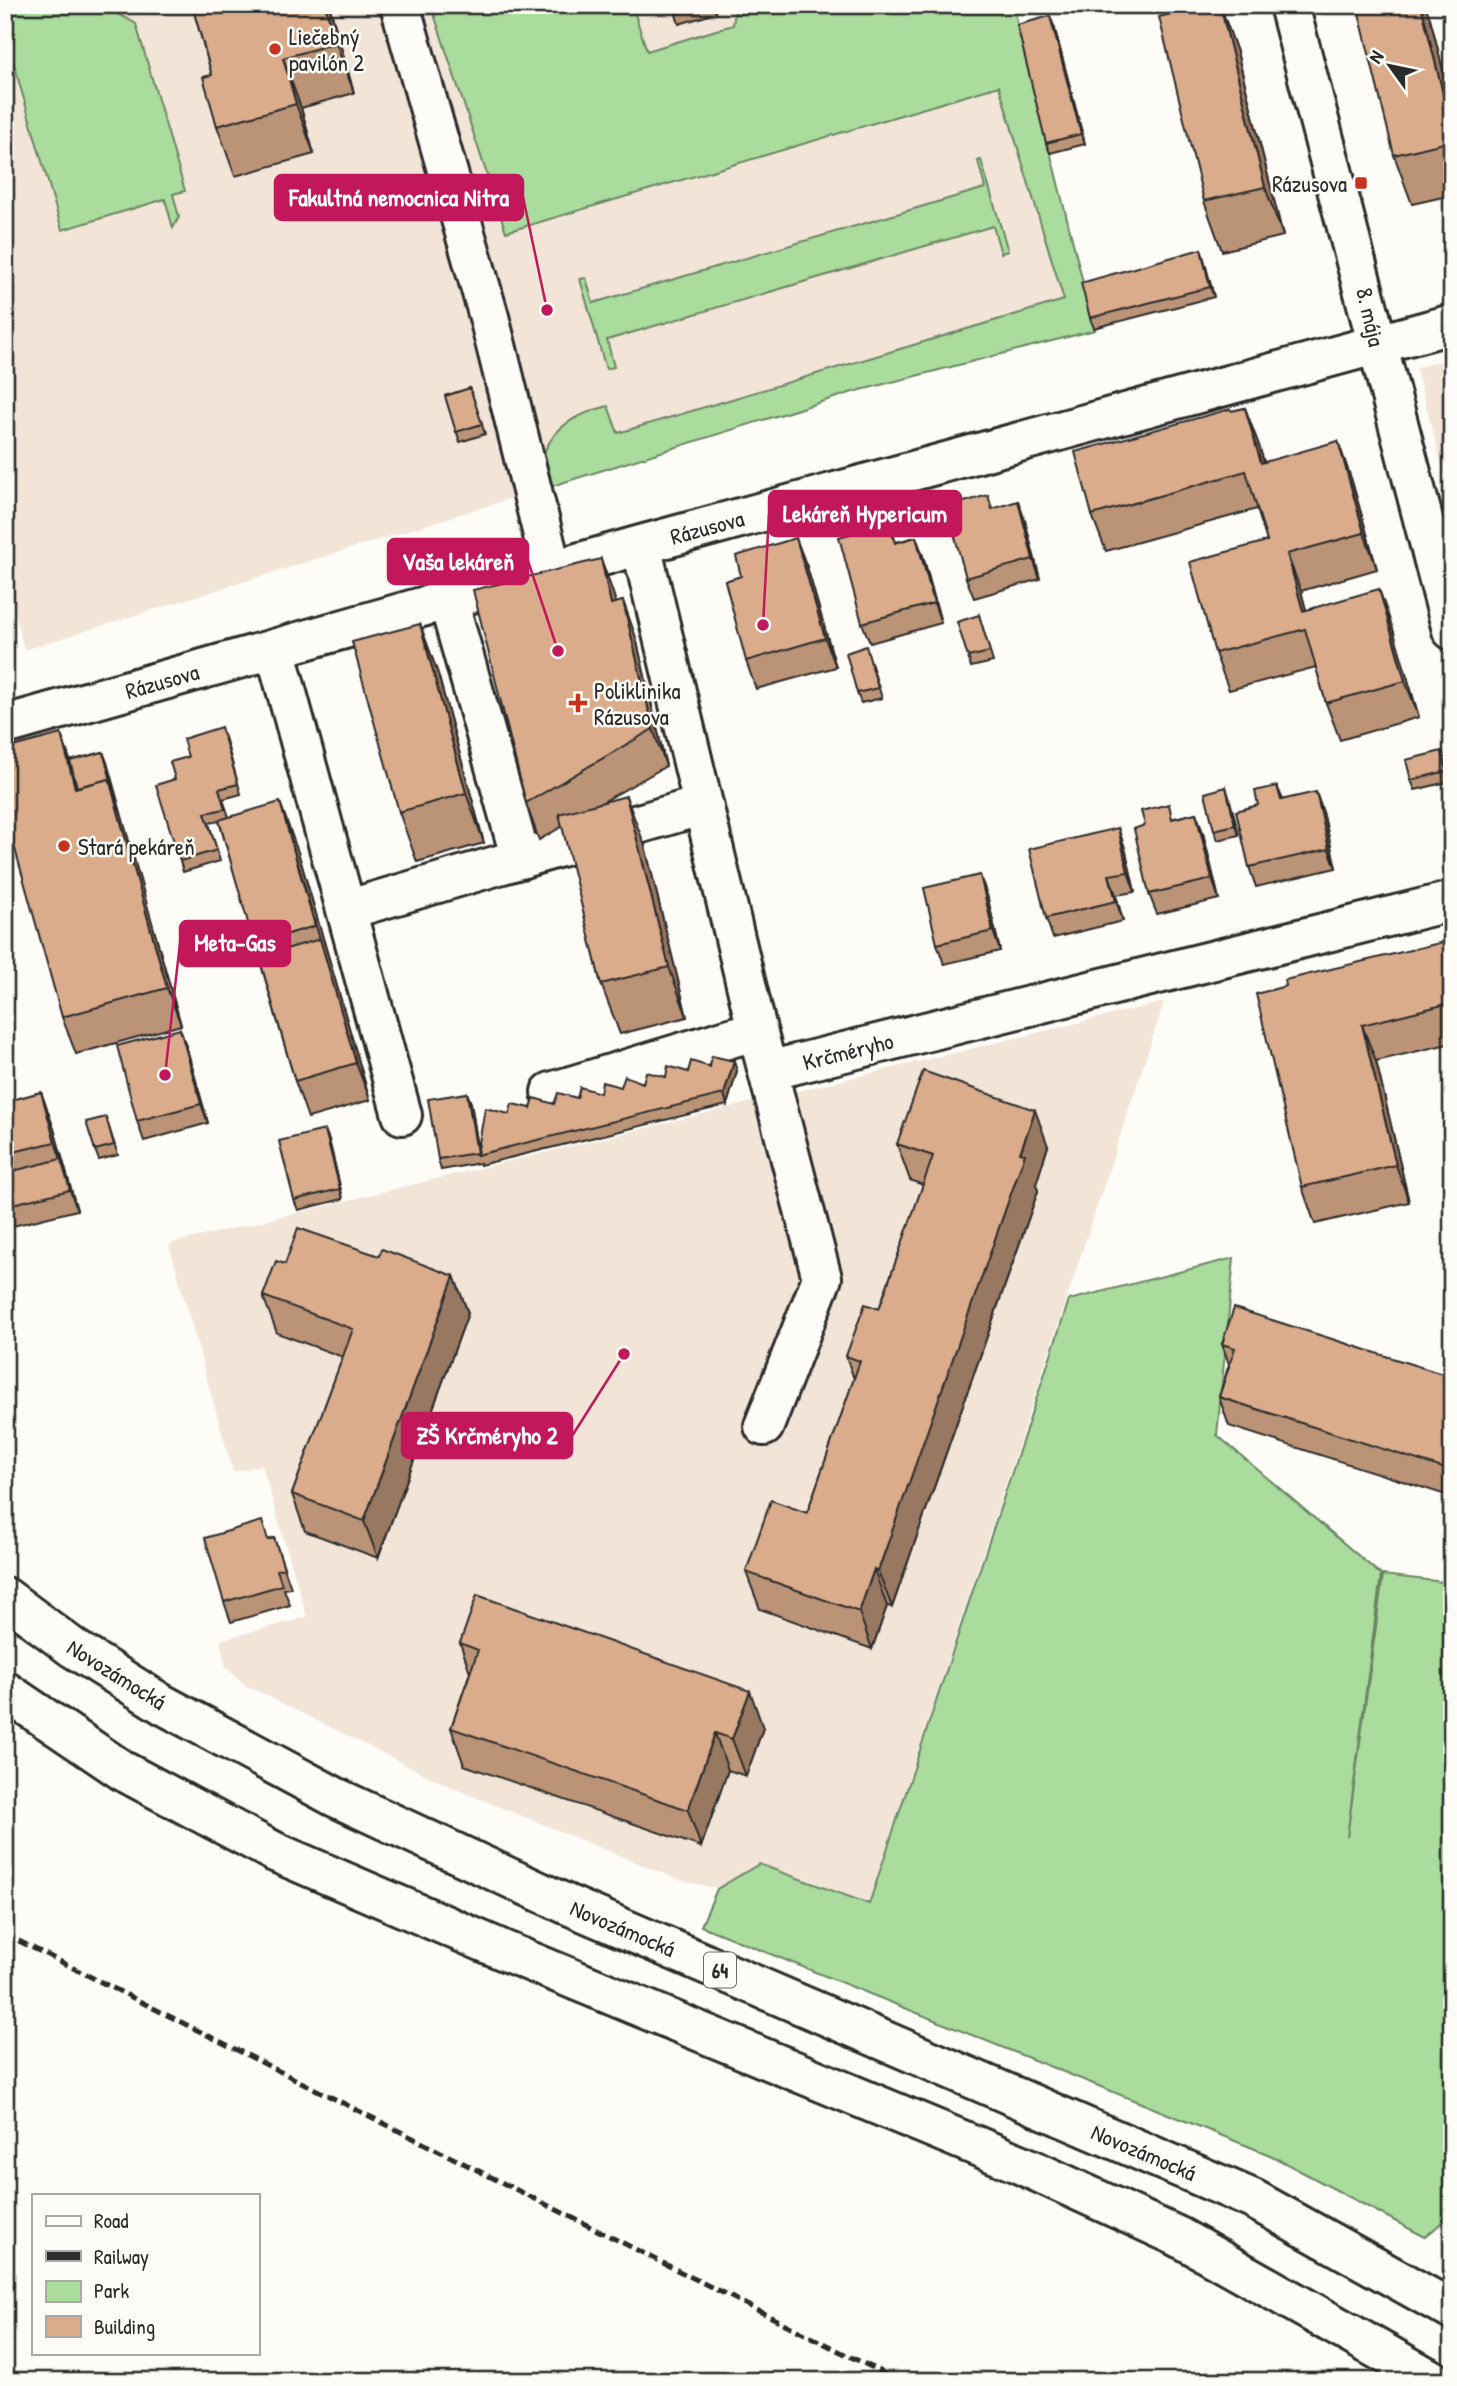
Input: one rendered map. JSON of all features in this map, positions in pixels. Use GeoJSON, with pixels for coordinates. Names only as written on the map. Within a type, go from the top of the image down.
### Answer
{"type":"FeatureCollection","features":[{"type":"Feature","properties":{"kind":"street"},"geometry":{"type":"LineString","coordinates":[[400,5],[489,317],[552,571]]}},
{"type":"Feature","properties":{"kind":"street","name":"8. mája"},"geometry":{"type":"LineString","coordinates":[[1289,5],[1452,630]]}},
{"type":"Feature","properties":{"kind":"street","name":"Rázusova"},"geometry":{"type":"LineString","coordinates":[[5,725],[642,545],[1452,324]]}},
{"type":"Feature","properties":{"kind":"street"},"geometry":{"type":"LineString","coordinates":[[642,545],[757,1030],[822,1278],[764,1426]]}},
{"type":"Feature","properties":{"kind":"street"},"geometry":{"type":"LineString","coordinates":[[448,600],[521,859]]}},
{"type":"Feature","properties":{"kind":"street"},"geometry":{"type":"LineString","coordinates":[[275,649],[402,1115]]}},
{"type":"Feature","properties":{"kind":"street"},"geometry":{"type":"LineString","coordinates":[[346,910],[703,805]]}},
{"type":"Feature","properties":{"kind":"street","name":"Krčméryho"},"geometry":{"type":"LineString","coordinates":[[768,1071],[1452,901]]}},
{"type":"Feature","properties":{"kind":"street"},"geometry":{"type":"LineString","coordinates":[[551,1092],[757,1030]]}},
{"type":"Feature","properties":{"kind":"street","name":"Novozámocká"},"geometry":{"type":"LineString","coordinates":[[5,1597],[73,1648],[162,1703],[335,1797],[566,1904],[1253,2199],[1452,2310]]}},
{"type":"Feature","properties":{"kind":"street"},"geometry":{"type":"LineString","coordinates":[[5,1691],[123,1771],[275,1852],[505,1951],[1020,2164],[1179,2237],[1434,2381]]}},
{"type":"Feature","properties":{"kind":"shaded area"},"geometry":{"type":"Polygon","coordinates":[[[5,5],[1013,5],[1095,330],[853,392],[24,650],[5,568],[5,5]]]}},
{"type":"Feature","properties":{"kind":"shaded area"},"geometry":{"type":"Polygon","coordinates":[[[1452,357],[1452,504],[1416,368],[1452,357]]]}},
{"type":"Feature","properties":{"kind":"shaded area"},"geometry":{"type":"Polygon","coordinates":[[[1164,1002],[868,1903],[759,1863],[717,1888],[682,1881],[451,1787],[245,1685],[226,1667],[220,1640],[307,1617],[262,1465],[233,1472],[169,1244],[1164,1002]]]}},
{"type":"Feature","properties":{"kind":"green space"},"geometry":{"type":"Polygon","coordinates":[[[5,5],[91,7],[123,16],[136,24],[185,191],[173,194],[179,217],[173,228],[165,199],[62,230],[5,34],[5,5]]]}},
{"type":"Feature","properties":{"kind":"green space"},"geometry":{"type":"Polygon","coordinates":[[[431,5],[632,5],[647,51],[733,25],[736,5],[1013,5],[1095,330],[853,392],[552,486],[543,455],[548,444],[561,428],[587,413],[608,406],[618,433],[1064,300],[999,86],[506,232],[431,5]]]}},
{"type":"Feature","properties":{"kind":"green space"},"geometry":{"type":"Polygon","coordinates":[[[981,160],[1008,251],[1001,253],[993,226],[607,340],[614,367],[606,369],[580,279],[586,278],[593,303],[985,188],[978,161],[981,160]]]}},
{"type":"Feature","properties":{"kind":"green space"},"geometry":{"type":"Polygon","coordinates":[[[1234,1258],[1217,1435],[1381,1575],[1347,1837],[1383,1575],[1452,1583],[1452,2214],[1425,2237],[1270,2155],[701,1926],[717,1889],[759,1864],[869,1904],[1069,1300],[1234,1258]]]}},
{"type":"Feature","properties":{"kind":"building"},"geometry":{"type":"Polygon","coordinates":[[[192,5],[325,5],[336,43],[283,58],[296,104],[217,126],[203,77],[212,75],[192,5]]]}},
{"type":"Feature","properties":{"kind":"building"},"geometry":{"type":"Polygon","coordinates":[[[673,5],[704,5],[676,14],[673,5]]]}},
{"type":"Feature","properties":{"kind":"building"},"geometry":{"type":"Polygon","coordinates":[[[1205,5],[1220,5],[1265,187],[1204,201],[1159,17],[1205,5]]]}},
{"type":"Feature","properties":{"kind":"building"},"geometry":{"type":"Polygon","coordinates":[[[1357,5],[1421,5],[1452,130],[1452,141],[1394,155],[1357,5]]]}},
{"type":"Feature","properties":{"kind":"building"},"geometry":{"type":"Polygon","coordinates":[[[1050,16],[1081,134],[1046,143],[1017,25],[1050,16]]]}},
{"type":"Feature","properties":{"kind":"building"},"geometry":{"type":"Polygon","coordinates":[[[1201,249],[1210,287],[1090,318],[1081,283],[1201,249]]]}},
{"type":"Feature","properties":{"kind":"building"},"geometry":{"type":"Polygon","coordinates":[[[470,388],[482,424],[456,432],[445,396],[470,388]]]}},
{"type":"Feature","properties":{"kind":"building"},"geometry":{"type":"Polygon","coordinates":[[[1245,408],[1261,463],[1338,441],[1364,533],[1287,554],[1303,611],[1379,589],[1405,681],[1326,703],[1305,629],[1215,653],[1190,562],[1267,541],[1246,471],[1092,515],[1075,452],[1230,409],[1232,411],[1245,408]]]}},
{"type":"Feature","properties":{"kind":"building"},"geometry":{"type":"Polygon","coordinates":[[[988,495],[992,509],[1018,501],[1033,559],[966,578],[947,507],[988,495]]]}},
{"type":"Feature","properties":{"kind":"building"},"geometry":{"type":"Polygon","coordinates":[[[889,523],[895,543],[916,537],[934,603],[862,623],[839,537],[889,523]]]}},
{"type":"Feature","properties":{"kind":"building"},"geometry":{"type":"Polygon","coordinates":[[[796,538],[825,638],[746,661],[725,581],[741,576],[736,556],[796,538]]]}},
{"type":"Feature","properties":{"kind":"building","name":"Poliklinika Rázusova"},"geometry":{"type":"Polygon","coordinates":[[[601,559],[611,604],[623,601],[653,729],[526,803],[473,590],[601,559]]]}},
{"type":"Feature","properties":{"kind":"building"},"geometry":{"type":"Polygon","coordinates":[[[979,615],[990,652],[968,657],[957,622],[979,615]]]}},
{"type":"Feature","properties":{"kind":"building"},"geometry":{"type":"Polygon","coordinates":[[[420,624],[466,793],[399,812],[352,642],[420,624]]]}},
{"type":"Feature","properties":{"kind":"building"},"geometry":{"type":"Polygon","coordinates":[[[866,646],[878,688],[857,693],[846,653],[866,646]]]}},
{"type":"Feature","properties":{"kind":"building"},"geometry":{"type":"Polygon","coordinates":[[[221,727],[238,784],[219,789],[225,809],[205,813],[217,850],[180,861],[156,785],[175,779],[170,762],[188,757],[183,739],[221,727]]]}},
{"type":"Feature","properties":{"kind":"building"},"geometry":{"type":"Polygon","coordinates":[[[61,734],[75,788],[109,779],[167,988],[62,1017],[5,813],[5,749],[61,734]]]}},
{"type":"Feature","properties":{"kind":"building"},"geometry":{"type":"Polygon","coordinates":[[[1442,751],[1447,771],[1411,780],[1406,760],[1442,751]]]}},
{"type":"Feature","properties":{"kind":"building"},"geometry":{"type":"Polygon","coordinates":[[[103,752],[118,805],[109,779],[77,787],[70,761],[103,752]]]}},
{"type":"Feature","properties":{"kind":"building"},"geometry":{"type":"Polygon","coordinates":[[[1277,786],[1281,800],[1316,792],[1329,849],[1249,867],[1236,811],[1258,805],[1255,791],[1277,786]]]}},
{"type":"Feature","properties":{"kind":"building"},"geometry":{"type":"Polygon","coordinates":[[[1226,787],[1235,825],[1214,830],[1205,793],[1226,787]]]}},
{"type":"Feature","properties":{"kind":"building"},"geometry":{"type":"Polygon","coordinates":[[[626,796],[669,967],[601,984],[559,814],[626,796]]]}},
{"type":"Feature","properties":{"kind":"building"},"geometry":{"type":"Polygon","coordinates":[[[280,802],[315,926],[254,944],[219,820],[280,802]]]}},
{"type":"Feature","properties":{"kind":"building"},"geometry":{"type":"Polygon","coordinates":[[[1169,804],[1172,819],[1196,813],[1212,879],[1149,894],[1134,829],[1145,825],[1141,811],[1169,804]]]}},
{"type":"Feature","properties":{"kind":"building"},"geometry":{"type":"Polygon","coordinates":[[[1118,828],[1128,872],[1109,875],[1116,901],[1046,918],[1029,849],[1118,828]]]}},
{"type":"Feature","properties":{"kind":"building"},"geometry":{"type":"Polygon","coordinates":[[[980,875],[993,931],[937,944],[924,888],[980,875]]]}},
{"type":"Feature","properties":{"kind":"building"},"geometry":{"type":"Polygon","coordinates":[[[320,939],[356,1063],[295,1081],[259,957],[320,939]]]}},
{"type":"Feature","properties":{"kind":"building"},"geometry":{"type":"Polygon","coordinates":[[[1452,940],[1452,996],[1446,998],[1447,1004],[1362,1025],[1396,1165],[1302,1187],[1256,994],[1286,986],[1285,980],[1452,940]]]}},
{"type":"Feature","properties":{"kind":"building"},"geometry":{"type":"Polygon","coordinates":[[[180,1029],[201,1104],[137,1121],[117,1046],[180,1029]]]}},
{"type":"Feature","properties":{"kind":"building"},"geometry":{"type":"Polygon","coordinates":[[[712,1056],[734,1061],[724,1094],[477,1155],[485,1108],[509,1114],[512,1104],[531,1108],[534,1098],[554,1104],[558,1093],[577,1098],[580,1087],[600,1093],[602,1082],[621,1087],[625,1076],[643,1083],[646,1072],[666,1077],[668,1066],[688,1072],[691,1061],[710,1067],[712,1056]]]}},
{"type":"Feature","properties":{"kind":"building"},"geometry":{"type":"Polygon","coordinates":[[[923,1071],[1035,1110],[1020,1153],[1025,1154],[878,1571],[874,1569],[859,1612],[746,1572],[771,1500],[807,1513],[860,1361],[846,1356],[865,1304],[879,1309],[933,1156],[897,1144],[923,1071]]]}},
{"type":"Feature","properties":{"kind":"building"},"geometry":{"type":"Polygon","coordinates":[[[41,1092],[55,1142],[5,1154],[5,1102],[41,1092]]]}},
{"type":"Feature","properties":{"kind":"building"},"geometry":{"type":"Polygon","coordinates":[[[467,1093],[477,1153],[438,1159],[428,1099],[467,1093]]]}},
{"type":"Feature","properties":{"kind":"building"},"geometry":{"type":"Polygon","coordinates":[[[106,1117],[114,1145],[95,1150],[86,1122],[106,1117]]]}},
{"type":"Feature","properties":{"kind":"building"},"geometry":{"type":"Polygon","coordinates":[[[325,1130],[340,1189],[294,1200],[279,1141],[325,1130]]]}},
{"type":"Feature","properties":{"kind":"building"},"geometry":{"type":"Polygon","coordinates":[[[61,1159],[70,1190],[5,1206],[5,1173],[61,1159]]]}},
{"type":"Feature","properties":{"kind":"building"},"geometry":{"type":"Polygon","coordinates":[[[298,1228],[379,1256],[382,1249],[454,1276],[364,1521],[292,1494],[353,1329],[263,1296],[276,1261],[285,1264],[298,1228]]]}},
{"type":"Feature","properties":{"kind":"building"},"geometry":{"type":"Polygon","coordinates":[[[1234,1308],[1452,1377],[1452,1471],[1219,1397],[1235,1348],[1222,1344],[1234,1308]]]}},
{"type":"Feature","properties":{"kind":"building"},"geometry":{"type":"Polygon","coordinates":[[[262,1521],[268,1540],[274,1538],[284,1568],[277,1570],[282,1585],[224,1602],[205,1538],[262,1521]]]}},
{"type":"Feature","properties":{"kind":"building"},"geometry":{"type":"Polygon","coordinates":[[[477,1595],[750,1691],[732,1739],[715,1733],[688,1810],[451,1728],[478,1650],[460,1643],[477,1595]]]}},
{"type":"Feature","properties":{"kind":"railway"},"geometry":{"type":"LineString","coordinates":[[5,1934],[899,2381]]}},
{"type":"Feature","properties":{"kind":"place","name":"Liečebný pavilón 2"},"geometry":{"type":"Point","coordinates":[275,49]}},
{"type":"Feature","properties":{"kind":"place","name":"Rázusova"},"geometry":{"type":"Point","coordinates":[1361,183]}},
{"type":"Feature","properties":{"kind":"place","name":"Fakultná nemocnica Nitra"},"geometry":{"type":"Point","coordinates":[547,310]}},
{"type":"Feature","properties":{"kind":"place","name":"Lekáreň Hypericum"},"geometry":{"type":"Point","coordinates":[763,625]}},
{"type":"Feature","properties":{"kind":"place","name":"Vaša lekáreň"},"geometry":{"type":"Point","coordinates":[558,651]}},
{"type":"Feature","properties":{"kind":"place","name":"Poliklinika Rázusova"},"geometry":{"type":"Point","coordinates":[578,703]}},
{"type":"Feature","properties":{"kind":"place","name":"Stará pekáreň"},"geometry":{"type":"Point","coordinates":[64,846]}},
{"type":"Feature","properties":{"kind":"place","name":"Meta-Gas"},"geometry":{"type":"Point","coordinates":[165,1075]}},
{"type":"Feature","properties":{"kind":"place","name":"ZŠ Krčméryho 2"},"geometry":{"type":"Point","coordinates":[624,1354]}}]}
